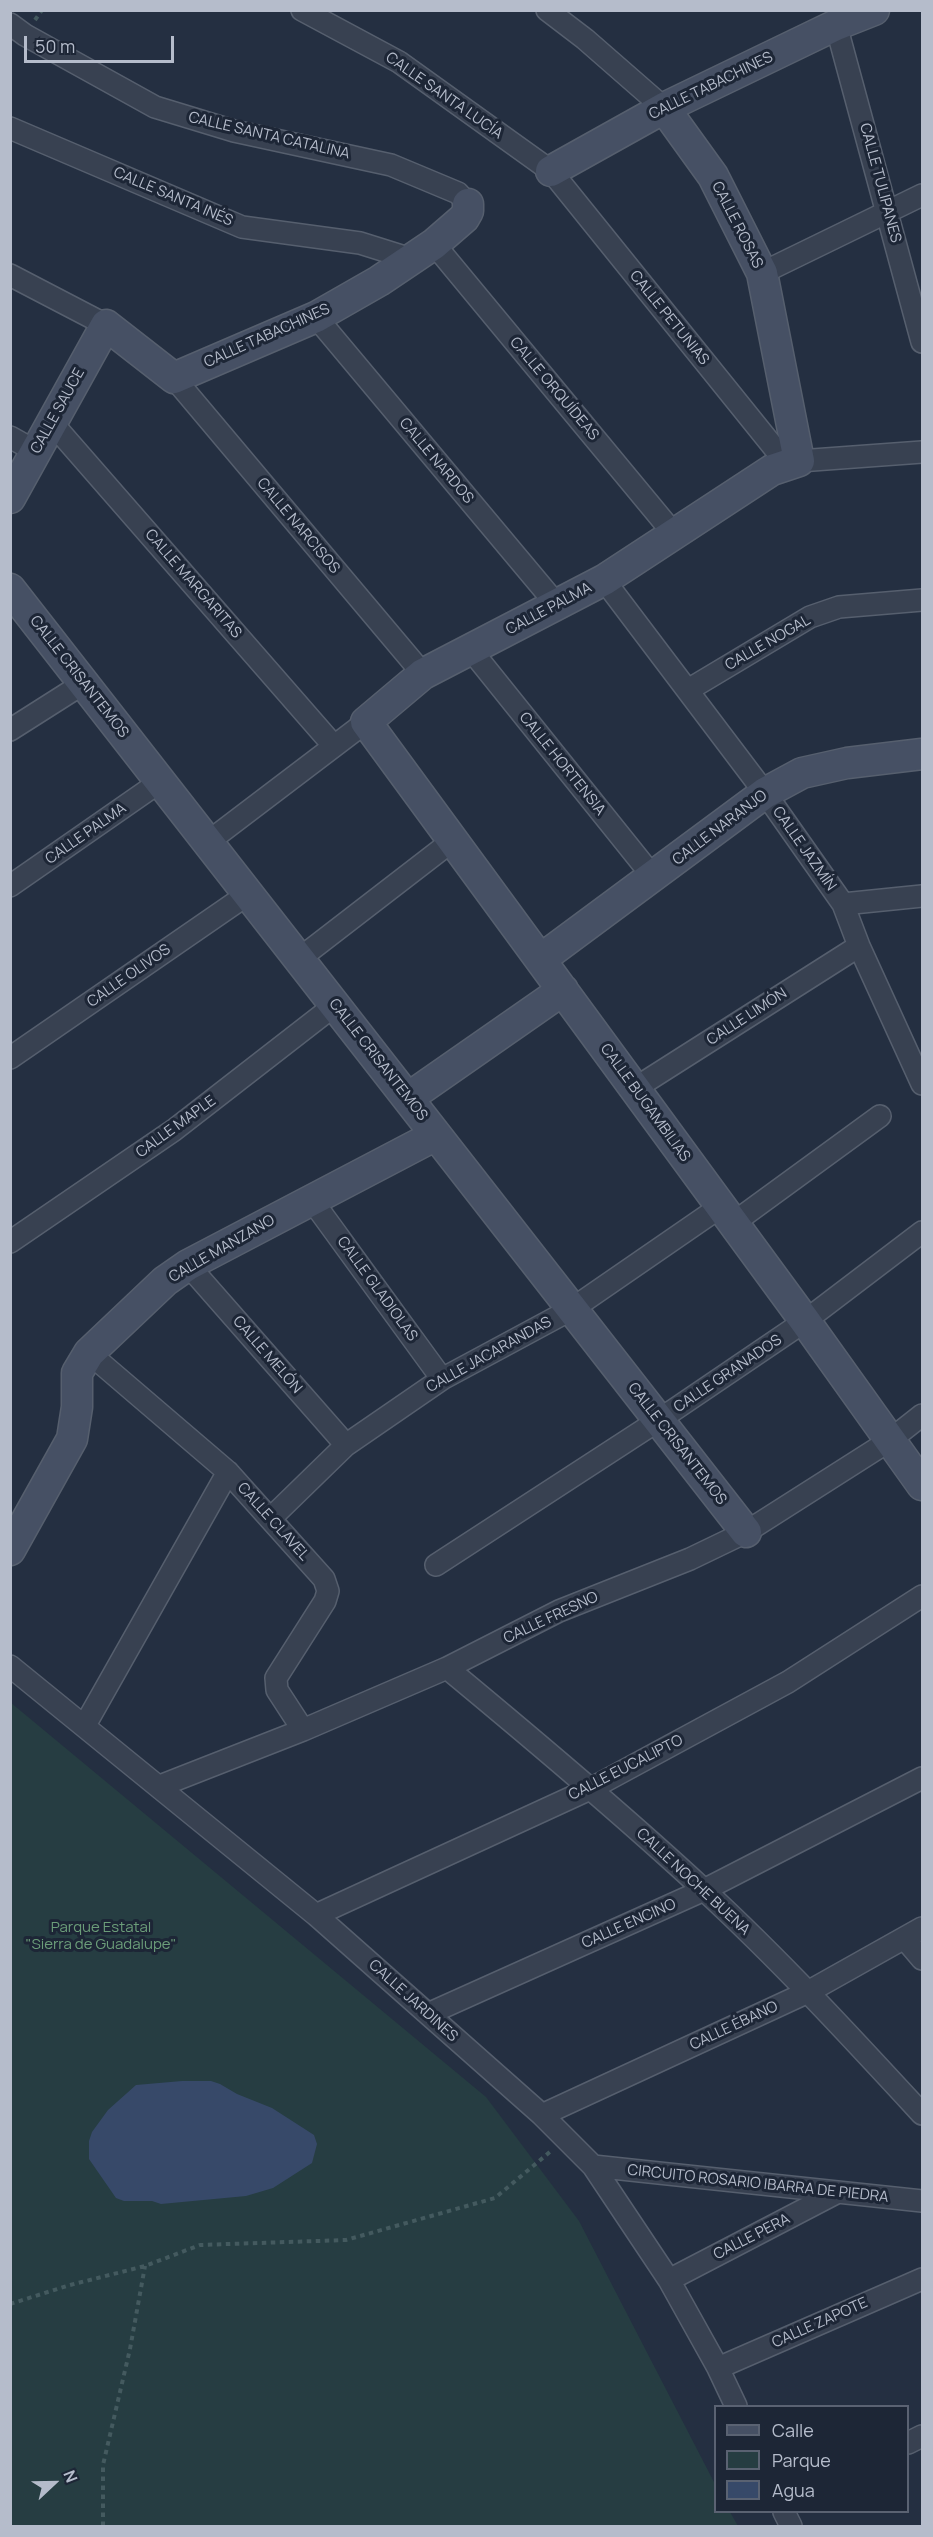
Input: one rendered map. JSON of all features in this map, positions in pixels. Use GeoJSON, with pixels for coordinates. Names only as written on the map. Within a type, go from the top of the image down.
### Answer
{"type":"FeatureCollection","features":[{"type":"Feature","properties":{"kind":"street","name":"CALLE SANTA LUCÍA"},"geometry":{"type":"LineString","coordinates":[[302,10],[399,62],[551,171]]}},
{"type":"Feature","properties":{"kind":"street"},"geometry":{"type":"LineString","coordinates":[[547,10],[585,39],[664,108]]}},
{"type":"Feature","properties":{"kind":"street","name":"CALLE TABACHINES"},"geometry":{"type":"LineString","coordinates":[[551,171],[827,17],[874,10]]}},
{"type":"Feature","properties":{"kind":"street","name":"CALLE TULIPANES"},"geometry":{"type":"LineString","coordinates":[[827,17],[888,212],[922,342]]}},
{"type":"Feature","properties":{"kind":"street","name":"CALLE SANTA CATALINA"},"geometry":{"type":"LineString","coordinates":[[10,24],[25,35],[155,107],[234,131],[391,165],[458,193],[468,204]]}},
{"type":"Feature","properties":{"kind":"street","name":"CALLE ROSAS"},"geometry":{"type":"LineString","coordinates":[[664,108],[713,176],[762,273],[794,463]]}},
{"type":"Feature","properties":{"kind":"street","name":"CALLE SANTA INÉS"},"geometry":{"type":"LineString","coordinates":[[10,128],[242,227],[423,251]]}},
{"type":"Feature","properties":{"kind":"street","name":"CALLE PETUNIAS"},"geometry":{"type":"LineString","coordinates":[[551,171],[794,463]]}},
{"type":"Feature","properties":{"kind":"street"},"geometry":{"type":"LineString","coordinates":[[762,273],[922,195]]}},
{"type":"Feature","properties":{"kind":"street","name":"CALLE TABACHINES"},"geometry":{"type":"LineString","coordinates":[[174,378],[316,317],[423,251],[464,218],[468,211],[468,204]]}},
{"type":"Feature","properties":{"kind":"street","name":"CALLE ORQUÍDEAS"},"geometry":{"type":"LineString","coordinates":[[423,251],[674,534]]}},
{"type":"Feature","properties":{"kind":"street"},"geometry":{"type":"LineString","coordinates":[[10,275],[106,325],[174,378]]}},
{"type":"Feature","properties":{"kind":"street","name":"CALLE NARDOS"},"geometry":{"type":"LineString","coordinates":[[316,317],[557,605]]}},
{"type":"Feature","properties":{"kind":"street","name":"CALLE SAUCE"},"geometry":{"type":"LineString","coordinates":[[10,498],[23,444],[52,423],[106,325]]}},
{"type":"Feature","properties":{"kind":"street","name":"CALLE NARCISOS"},"geometry":{"type":"LineString","coordinates":[[174,378],[423,674]]}},
{"type":"Feature","properties":{"kind":"street","name":"CALLE MARGARITAS"},"geometry":{"type":"LineString","coordinates":[[52,423],[333,745]]}},
{"type":"Feature","properties":{"kind":"street","name":"CALLE PALMA"},"geometry":{"type":"LineString","coordinates":[[207,842],[366,722],[423,674],[604,580],[772,470],[794,463],[922,452]]}},
{"type":"Feature","properties":{"kind":"street","name":"CALLE JAZMÍN"},"geometry":{"type":"LineString","coordinates":[[604,580],[765,793],[843,904],[859,946],[913,1044],[922,1084]]}},
{"type":"Feature","properties":{"kind":"street","name":"CALLE CRISANTEMOS"},"geometry":{"type":"LineString","coordinates":[[10,589],[746,1532]]}},
{"type":"Feature","properties":{"kind":"street","name":"CALLE NOGAL"},"geometry":{"type":"LineString","coordinates":[[688,690],[810,617],[839,607],[922,600]]}},
{"type":"Feature","properties":{"kind":"street","name":"CALLE HORTENSIA"},"geometry":{"type":"LineString","coordinates":[[471,650],[654,878]]}},
{"type":"Feature","properties":{"kind":"street"},"geometry":{"type":"LineString","coordinates":[[10,730],[84,683]]}},
{"type":"Feature","properties":{"kind":"street","name":"CALLE BUGAMBILIAS"},"geometry":{"type":"LineString","coordinates":[[366,722],[452,841],[542,959],[922,1485]]}},
{"type":"Feature","properties":{"kind":"street","name":"CALLE NARANJO"},"geometry":{"type":"LineString","coordinates":[[542,959],[654,878],[765,793],[802,773],[847,763],[922,754]]}},
{"type":"Feature","properties":{"kind":"street","name":"CALLE PALMA"},"geometry":{"type":"LineString","coordinates":[[10,886],[161,781]]}},
{"type":"Feature","properties":{"kind":"street"},"geometry":{"type":"LineString","coordinates":[[299,958],[452,841]]}},
{"type":"Feature","properties":{"kind":"street","name":"CALLE OLIVOS"},"geometry":{"type":"LineString","coordinates":[[10,1058],[248,894]]}},
{"type":"Feature","properties":{"kind":"street"},"geometry":{"type":"LineString","coordinates":[[843,904],[922,896]]}},
{"type":"Feature","properties":{"kind":"street","name":"CALLE LIMÓN"},"geometry":{"type":"LineString","coordinates":[[634,1089],[859,946]]}},
{"type":"Feature","properties":{"kind":"street"},"geometry":{"type":"LineString","coordinates":[[408,1098],[563,990]]}},
{"type":"Feature","properties":{"kind":"street","name":"CALLE MAPLE"},"geometry":{"type":"LineString","coordinates":[[10,1242],[174,1130],[335,1005]]}},
{"type":"Feature","properties":{"kind":"street","name":"CALLE JACARANDAS"},"geometry":{"type":"LineString","coordinates":[[271,1518],[346,1445],[442,1378],[572,1309],[726,1216],[880,1116]]}},
{"type":"Feature","properties":{"kind":"street","name":"CALLE MANZANO"},"geometry":{"type":"LineString","coordinates":[[10,1550],[72,1439],[77,1407],[77,1372],[89,1353],[165,1281],[188,1265],[436,1135]]}},
{"type":"Feature","properties":{"kind":"street","name":"CALLE GLADIOLAS"},"geometry":{"type":"LineString","coordinates":[[311,1199],[442,1378]]}},
{"type":"Feature","properties":{"kind":"street","name":"CALLE GRANADOS"},"geometry":{"type":"LineString","coordinates":[[436,1565],[659,1420],[805,1321],[922,1232]]}},
{"type":"Feature","properties":{"kind":"street","name":"CALLE MELÓN"},"geometry":{"type":"LineString","coordinates":[[188,1265],[346,1445]]}},
{"type":"Feature","properties":{"kind":"street","name":"CALLE CLAVEL"},"geometry":{"type":"LineString","coordinates":[[89,1353],[228,1472],[324,1578],[328,1591],[325,1601],[276,1678],[277,1689],[303,1730]]}},
{"type":"Feature","properties":{"kind":"street","name":"CALLE FRESNO"},"geometry":{"type":"LineString","coordinates":[[160,1786],[303,1730],[447,1668],[559,1611],[690,1559],[746,1532],[889,1441],[922,1415]]}},
{"type":"Feature","properties":{"kind":"street"},"geometry":{"type":"LineString","coordinates":[[85,1725],[228,1472]]}},
{"type":"Feature","properties":{"kind":"street","name":"CALLE EUCALIPTO"},"geometry":{"type":"LineString","coordinates":[[316,1915],[592,1788],[788,1682],[922,1596]]}},
{"type":"Feature","properties":{"kind":"street","name":"CALLE JARDINES"},"geometry":{"type":"LineString","coordinates":[[10,1666],[316,1915],[542,2115],[593,2166],[669,2280],[718,2368],[736,2405]]}},
{"type":"Feature","properties":{"kind":"street","name":"CALLE NOCHE BUENA"},"geometry":{"type":"LineString","coordinates":[[447,1668],[592,1788],[704,1890],[808,1992],[922,2114]]}},
{"type":"Feature","properties":{"kind":"street","name":"CALLE ENCINO"},"geometry":{"type":"LineString","coordinates":[[428,2014],[704,1890],[922,1778]]}},
{"type":"Feature","properties":{"kind":"street"},"geometry":{"type":"LineString","coordinates":[[914,1934],[922,1959]]}},
{"type":"Feature","properties":{"kind":"street","name":"CALLE ÉBANO"},"geometry":{"type":"LineString","coordinates":[[542,2115],[808,1992],[914,1934]]}},
{"type":"Feature","properties":{"kind":"street","name":"CIRCUITO ROSARIO IBARRA DE PIEDRA"},"geometry":{"type":"LineString","coordinates":[[593,2166],[922,2201]]}},
{"type":"Feature","properties":{"kind":"street","name":"CALLE PERA"},"geometry":{"type":"LineString","coordinates":[[669,2280],[836,2193]]}},
{"type":"Feature","properties":{"kind":"street","name":"CALLE ZAPOTE"},"geometry":{"type":"LineString","coordinates":[[718,2368],[922,2279]]}},
{"type":"Feature","properties":{"kind":"path"},"geometry":{"type":"LineString","coordinates":[[10,2304],[70,2285],[145,2266],[200,2245],[346,2240],[495,2198],[565,2139]]}},
{"type":"Feature","properties":{"kind":"path"},"geometry":{"type":"LineString","coordinates":[[103,2526],[103,2465],[130,2349],[145,2266]]}},
{"type":"Feature","properties":{"kind":"green space","name":"Parque Estatal \"Sierra de Guadalupe\""},"geometry":{"type":"Polygon","coordinates":[[[10,1702],[486,2097],[579,2221],[714,2482],[714,2513],[731,2513],[738,2526],[11,2526],[10,1702]]]}},
{"type":"Feature","properties":{"kind":"water"},"geometry":{"type":"Polygon","coordinates":[[[211,2081],[272,2108],[314,2135],[317,2144],[312,2163],[273,2188],[246,2196],[161,2204],[152,2201],[124,2201],[116,2198],[89,2159],[89,2141],[92,2132],[108,2110],[136,2085],[211,2081]]]}}]}
